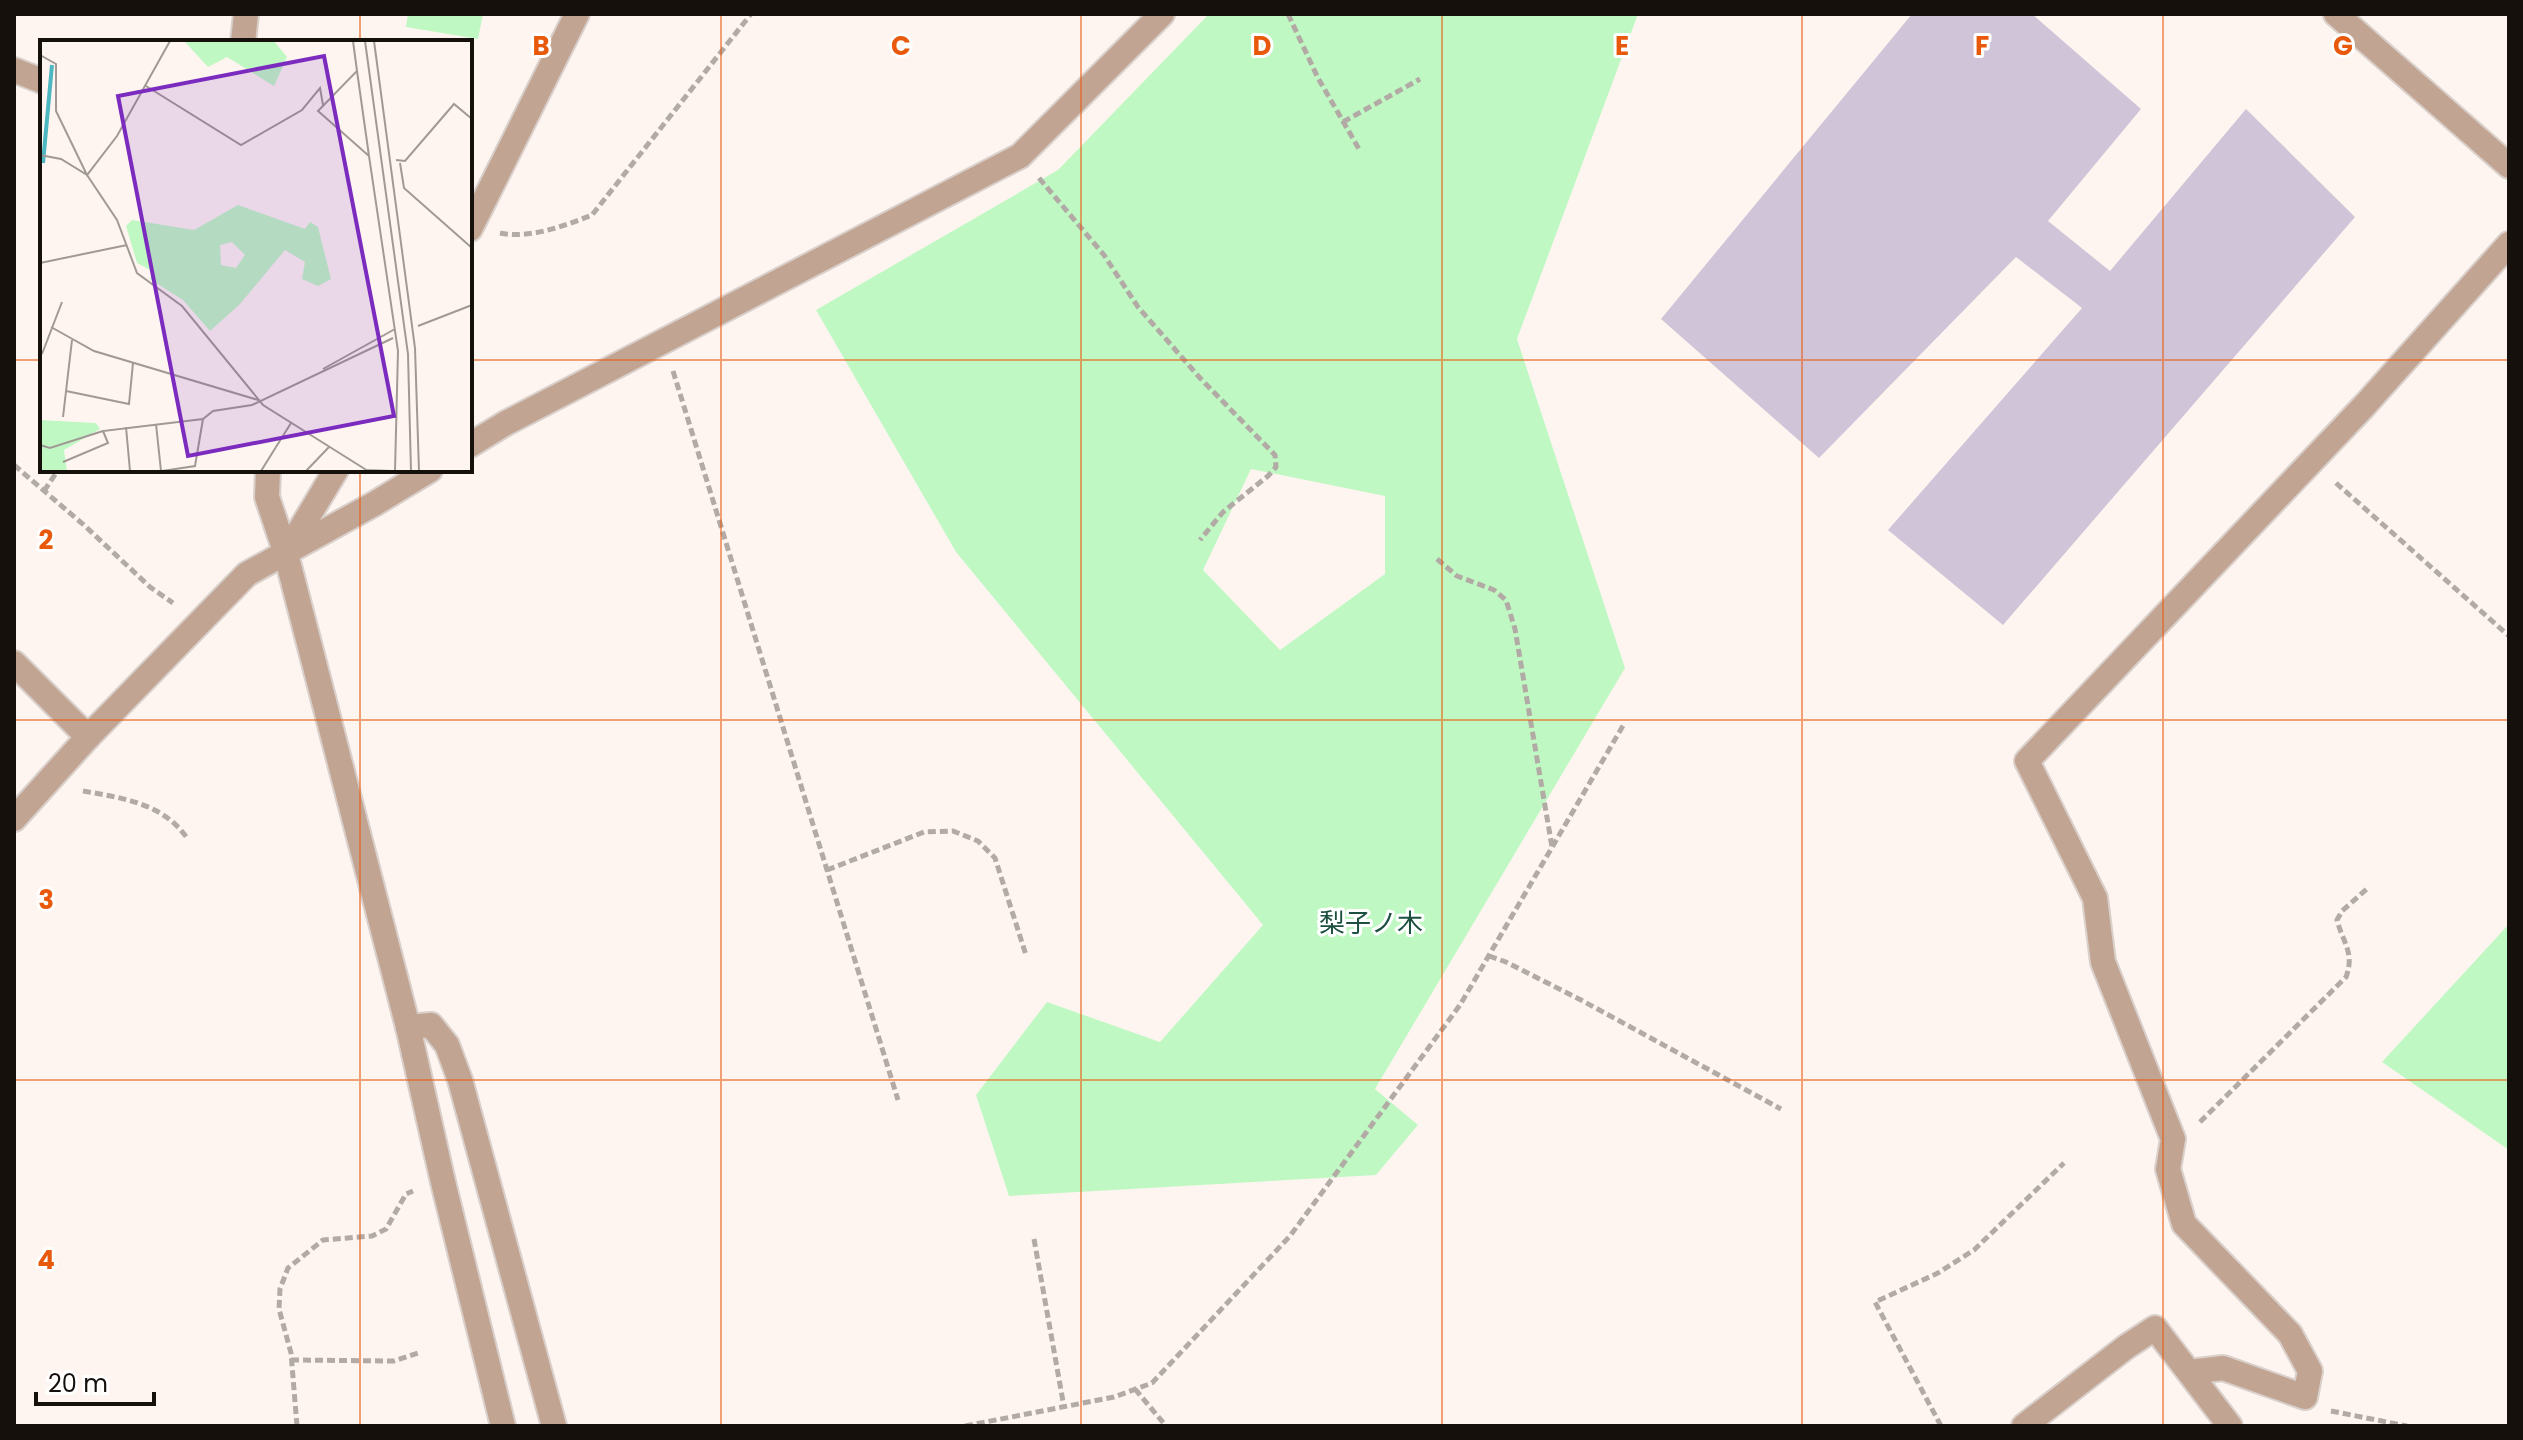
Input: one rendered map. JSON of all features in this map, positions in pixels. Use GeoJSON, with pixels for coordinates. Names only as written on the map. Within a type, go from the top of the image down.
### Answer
{"type":"FeatureCollection","features":[{"type":"Feature","properties":{"kind":"street"},"geometry":{"type":"LineString","coordinates":[[243,40],[246,14]]}},
{"type":"Feature","properties":{"kind":"street"},"geometry":{"type":"LineString","coordinates":[[472,225],[577,14]]}},
{"type":"Feature","properties":{"kind":"street"},"geometry":{"type":"LineString","coordinates":[[472,444],[506,423],[1020,156],[1162,14]]}},
{"type":"Feature","properties":{"kind":"street"},"geometry":{"type":"LineString","coordinates":[[2336,14],[2509,166]]}},
{"type":"Feature","properties":{"kind":"street"},"geometry":{"type":"LineString","coordinates":[[14,70],[40,80]]}},
{"type":"Feature","properties":{"kind":"street"},"geometry":{"type":"LineString","coordinates":[[2190,1372],[2223,1368],[2305,1397],[2310,1371],[2290,1334],[2184,1224],[2168,1169],[2173,1139],[2103,962],[2095,898],[2027,761],[2312,462],[2509,244]]}},
{"type":"Feature","properties":{"kind":"street"},"geometry":{"type":"LineString","coordinates":[[268,472],[267,497],[286,554],[408,1027],[503,1426]]}},
{"type":"Feature","properties":{"kind":"street"},"geometry":{"type":"LineString","coordinates":[[286,554],[335,472]]}},
{"type":"Feature","properties":{"kind":"street"},"geometry":{"type":"LineString","coordinates":[[14,819],[88,737],[247,574],[427,472]]}},
{"type":"Feature","properties":{"kind":"street"},"geometry":{"type":"LineString","coordinates":[[14,663],[88,737]]}},
{"type":"Feature","properties":{"kind":"street"},"geometry":{"type":"LineString","coordinates":[[408,1027],[431,1025],[447,1045],[460,1080],[554,1426]]}},
{"type":"Feature","properties":{"kind":"street"},"geometry":{"type":"LineString","coordinates":[[2024,1426],[2155,1328],[2230,1426]]}},
{"type":"Feature","properties":{"kind":"path"},"geometry":{"type":"LineString","coordinates":[[472,227],[517,236],[570,224],[592,215],[751,14]]}},
{"type":"Feature","properties":{"kind":"path"},"geometry":{"type":"LineString","coordinates":[[1288,14],[1318,78],[1359,149]]}},
{"type":"Feature","properties":{"kind":"path"},"geometry":{"type":"LineString","coordinates":[[1343,122],[1420,79]]}},
{"type":"Feature","properties":{"kind":"path"},"geometry":{"type":"LineString","coordinates":[[1020,156],[1104,255],[1138,307],[1200,378],[1275,455],[1276,467],[1223,512],[1200,540]]}},
{"type":"Feature","properties":{"kind":"path"},"geometry":{"type":"LineString","coordinates":[[663,341],[898,1100]]}},
{"type":"Feature","properties":{"kind":"path"},"geometry":{"type":"LineString","coordinates":[[2312,462],[2509,636]]}},
{"type":"Feature","properties":{"kind":"path"},"geometry":{"type":"LineString","coordinates":[[14,465],[150,587],[200,622]]}},
{"type":"Feature","properties":{"kind":"path"},"geometry":{"type":"LineString","coordinates":[[44,491],[57,472]]}},
{"type":"Feature","properties":{"kind":"path"},"geometry":{"type":"LineString","coordinates":[[1437,559],[1457,576],[1494,590],[1506,600],[1515,629],[1552,847]]}},
{"type":"Feature","properties":{"kind":"path"},"geometry":{"type":"LineString","coordinates":[[965,1426],[1114,1397],[1152,1383],[1290,1236],[1460,1005],[1624,724]]}},
{"type":"Feature","properties":{"kind":"path"},"geometry":{"type":"LineString","coordinates":[[46,784],[119,797],[158,809],[178,824],[187,838]]}},
{"type":"Feature","properties":{"kind":"path"},"geometry":{"type":"LineString","coordinates":[[827,870],[924,832],[953,831],[978,841],[995,858],[1026,955]]}},
{"type":"Feature","properties":{"kind":"path"},"geometry":{"type":"LineString","coordinates":[[2173,1139],[2202,1121],[2346,977],[2351,964],[2337,920],[2342,911],[2368,888]]}},
{"type":"Feature","properties":{"kind":"path"},"geometry":{"type":"LineString","coordinates":[[1489,956],[1581,1000],[1781,1109]]}},
{"type":"Feature","properties":{"kind":"path"},"geometry":{"type":"LineString","coordinates":[[1941,1426],[1875,1302],[1938,1273],[1974,1250],[2064,1163]]}},
{"type":"Feature","properties":{"kind":"path"},"geometry":{"type":"LineString","coordinates":[[297,1426],[291,1360],[279,1309],[280,1289],[288,1268],[323,1240],[372,1236],[386,1229],[406,1194],[421,1186],[443,1182]]}},
{"type":"Feature","properties":{"kind":"path"},"geometry":{"type":"LineString","coordinates":[[1034,1239],[1064,1407]]}},
{"type":"Feature","properties":{"kind":"path"},"geometry":{"type":"LineString","coordinates":[[291,1360],[394,1361],[418,1353]]}},
{"type":"Feature","properties":{"kind":"path"},"geometry":{"type":"LineString","coordinates":[[1135,1389],[1166,1426]]}},
{"type":"Feature","properties":{"kind":"path"},"geometry":{"type":"LineString","coordinates":[[2305,1397],[2330,1410],[2407,1426]]}},
{"type":"Feature","properties":{"kind":"green space"},"geometry":{"type":"Polygon","coordinates":[[[408,14],[483,14],[478,39],[406,27],[408,14]]]}},
{"type":"Feature","properties":{"kind":"green space"},"geometry":{"type":"Polygon","coordinates":[[[1209,14],[1638,14],[1517,339],[1625,668],[1375,1089],[1418,1125],[1376,1175],[1009,1196],[976,1095],[1047,1002],[1160,1042],[1263,925],[956,552],[816,310],[1058,170],[1209,14]],[[1251,469],[1203,570],[1280,650],[1385,574],[1385,496],[1251,469]]]}},
{"type":"Feature","properties":{"kind":"green space"},"geometry":{"type":"Polygon","coordinates":[[[2509,924],[2509,1150],[2382,1062],[2509,924]]]}},
{"type":"Feature","properties":{"kind":"building"},"geometry":{"type":"Polygon","coordinates":[[[1912,14],[2032,14],[2141,109],[2048,221],[2110,271],[2246,109],[2355,217],[2003,625],[1888,530],[2082,308],[2016,257],[1819,458],[1661,319],[1912,14]]]}},
{"type":"Feature","properties":{"kind":"district","name":"梨子ノ木"},"geometry":{"type":"Point","coordinates":[1371,923]}}]}
